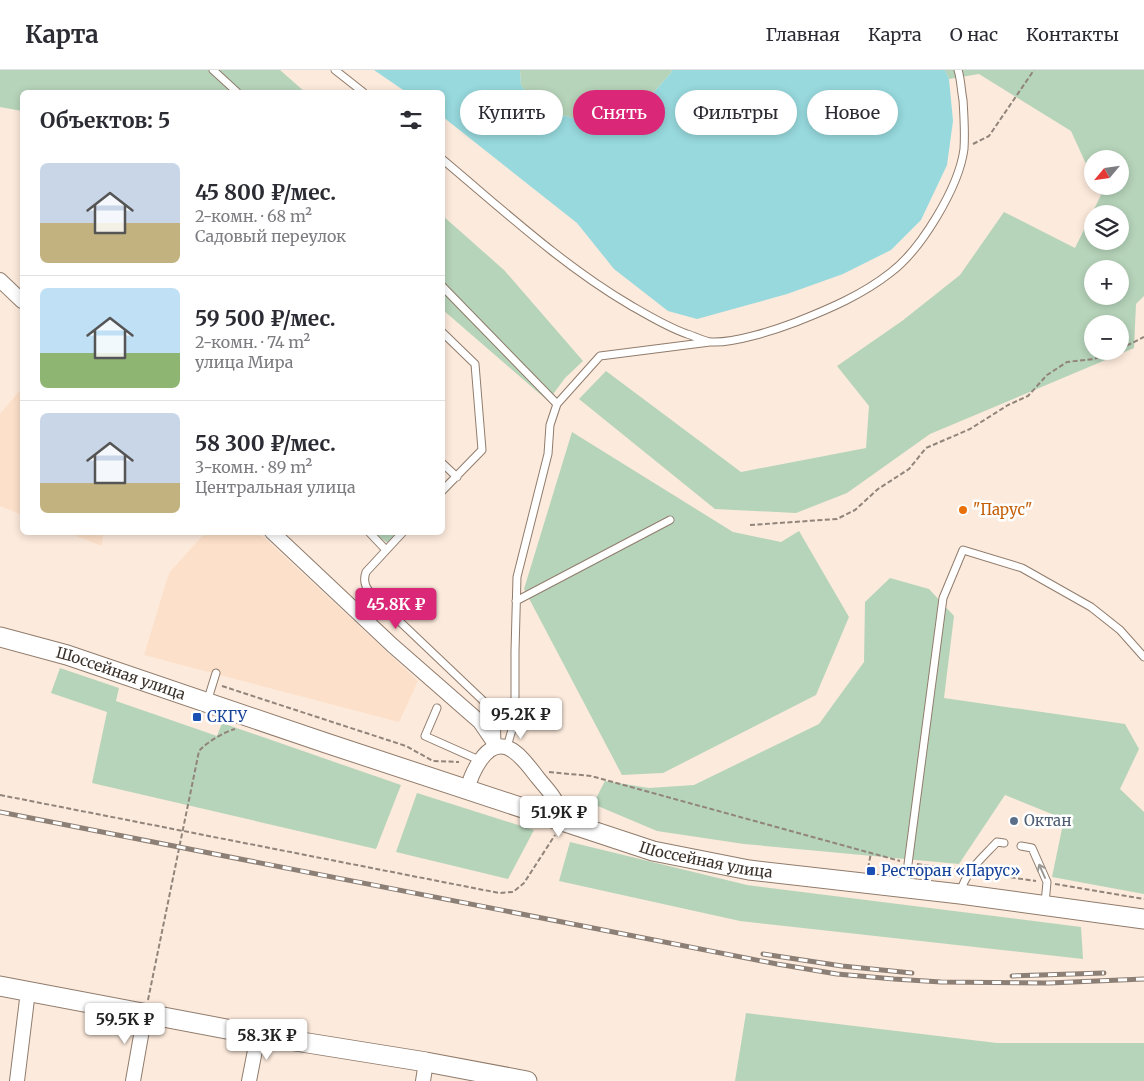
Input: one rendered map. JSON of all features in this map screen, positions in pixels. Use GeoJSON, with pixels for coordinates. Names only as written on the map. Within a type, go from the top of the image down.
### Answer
{"type":"FeatureCollection","features":[{"type":"Feature","properties":{"kind":"main road","name":"Шоссейная улица"},"geometry":{"type":"LineString","coordinates":[[0,637],[67,655],[653,851],[749,870],[905,887],[1144,918]]}},
{"type":"Feature","properties":{"kind":"main road"},"geometry":{"type":"LineString","coordinates":[[0,986],[258,1035],[426,1062],[523,1081]]}},
{"type":"Feature","properties":{"kind":"street"},"geometry":{"type":"LineString","coordinates":[[0,280],[20,299]]}},
{"type":"Feature","properties":{"kind":"street"},"geometry":{"type":"LineString","coordinates":[[275,535],[392,645],[480,722],[502,747],[517,755],[532,770],[554,797],[560,809],[560,821]]}},
{"type":"Feature","properties":{"kind":"street"},"geometry":{"type":"LineString","coordinates":[[467,790],[476,759],[488,751],[502,747]]}},
{"type":"Feature","properties":{"kind":"street"},"geometry":{"type":"LineString","coordinates":[[17,1081],[28,991]]}},
{"type":"Feature","properties":{"kind":"street"},"geometry":{"type":"LineString","coordinates":[[133,1081],[145,1013]]}},
{"type":"Feature","properties":{"kind":"street"},"geometry":{"type":"LineString","coordinates":[[249,1081],[258,1035]]}},
{"type":"Feature","properties":{"kind":"street"},"geometry":{"type":"LineString","coordinates":[[423,1081],[426,1062]]}},
{"type":"Feature","properties":{"kind":"lane"},"geometry":{"type":"LineString","coordinates":[[213,70],[235,90]]}},
{"type":"Feature","properties":{"kind":"lane"},"geometry":{"type":"LineString","coordinates":[[335,70],[360,90]]}},
{"type":"Feature","properties":{"kind":"lane"},"geometry":{"type":"LineString","coordinates":[[502,747],[515,719],[517,577],[548,454],[550,425],[557,404],[600,356],[740,338],[775,330],[818,314],[858,295],[891,273],[919,243],[937,215],[955,180],[964,149],[964,108],[958,70]]}},
{"type":"Feature","properties":{"kind":"lane"},"geometry":{"type":"LineString","coordinates":[[445,162],[559,257],[610,293],[668,327],[712,342]]}},
{"type":"Feature","properties":{"kind":"lane"},"geometry":{"type":"LineString","coordinates":[[445,289],[557,404]]}},
{"type":"Feature","properties":{"kind":"lane"},"geometry":{"type":"LineString","coordinates":[[445,335],[475,364],[482,450],[445,488]]}},
{"type":"Feature","properties":{"kind":"lane"},"geometry":{"type":"LineString","coordinates":[[445,466],[456,477]]}},
{"type":"Feature","properties":{"kind":"lane"},"geometry":{"type":"LineString","coordinates":[[516,601],[670,520]]}},
{"type":"Feature","properties":{"kind":"lane"},"geometry":{"type":"LineString","coordinates":[[372,535],[386,550]]}},
{"type":"Feature","properties":{"kind":"lane"},"geometry":{"type":"LineString","coordinates":[[400,535],[366,572],[364,578],[368,591],[496,713],[502,747]]}},
{"type":"Feature","properties":{"kind":"lane"},"geometry":{"type":"LineString","coordinates":[[905,887],[943,598],[963,550],[1022,568],[1091,607],[1120,630],[1144,657]]}},
{"type":"Feature","properties":{"kind":"lane"},"geometry":{"type":"LineString","coordinates":[[207,702],[216,673]]}},
{"type":"Feature","properties":{"kind":"lane"},"geometry":{"type":"LineString","coordinates":[[437,708],[425,736],[476,759]]}},
{"type":"Feature","properties":{"kind":"lane"},"geometry":{"type":"LineString","coordinates":[[960,894],[963,882],[969,871],[997,842],[1004,843]]}},
{"type":"Feature","properties":{"kind":"lane"},"geometry":{"type":"LineString","coordinates":[[1021,846],[1032,848],[1047,882],[1045,906]]}},
{"type":"Feature","properties":{"kind":"path"},"geometry":{"type":"LineString","coordinates":[[964,149],[989,136],[1034,70]]}},
{"type":"Feature","properties":{"kind":"path"},"geometry":{"type":"LineString","coordinates":[[1129,344],[1144,337]]}},
{"type":"Feature","properties":{"kind":"path"},"geometry":{"type":"LineString","coordinates":[[750,525],[837,519],[855,510],[878,489],[909,469],[926,448],[970,429],[1028,396],[1047,375],[1067,362],[1085,360]]}},
{"type":"Feature","properties":{"kind":"path"},"geometry":{"type":"LineString","coordinates":[[213,683],[406,746],[433,761],[460,762],[476,759]]}},
{"type":"Feature","properties":{"kind":"path"},"geometry":{"type":"LineString","coordinates":[[145,1013],[199,751],[205,744],[214,741],[224,732],[238,728]]}},
{"type":"Feature","properties":{"kind":"path"},"geometry":{"type":"LineString","coordinates":[[532,770],[591,776],[908,863],[1047,882],[1144,899]]}},
{"type":"Feature","properties":{"kind":"path"},"geometry":{"type":"LineString","coordinates":[[0,794],[499,893],[513,892],[524,883],[554,837],[560,821]]}},
{"type":"Feature","properties":{"kind":"path"},"geometry":{"type":"LineString","coordinates":[[872,853],[868,868],[876,870]]}},
{"type":"Feature","properties":{"kind":"shaded area"},"geometry":{"type":"Polygon","coordinates":[[[20,390],[20,514],[0,506],[0,414],[20,390]]]}},
{"type":"Feature","properties":{"kind":"shaded area"},"geometry":{"type":"Polygon","coordinates":[[[73,535],[103,535],[102,546],[73,535]]]}},
{"type":"Feature","properties":{"kind":"shaded area","name":"СКГУ"},"geometry":{"type":"Polygon","coordinates":[[[203,535],[261,535],[418,681],[399,722],[144,655],[169,573],[203,535]]]}},
{"type":"Feature","properties":{"kind":"green space"},"geometry":{"type":"Polygon","coordinates":[[[0,70],[280,70],[303,90],[20,90],[20,111],[0,107],[0,70]]]}},
{"type":"Feature","properties":{"kind":"green space"},"geometry":{"type":"Polygon","coordinates":[[[520,70],[672,70],[656,90],[573,90],[573,118],[563,115],[563,90],[524,90],[521,85],[520,70]]]}},
{"type":"Feature","properties":{"kind":"green space"},"geometry":{"type":"Polygon","coordinates":[[[945,70],[1144,70],[1144,296],[1136,304],[1134,348],[1129,350],[1129,315],[1084,315],[1084,360],[1106,360],[930,434],[847,493],[796,513],[715,509],[579,399],[606,371],[741,472],[866,448],[869,406],[837,366],[902,321],[960,275],[1004,212],[1075,248],[1084,230],[1084,250],[1129,250],[1129,205],[1096,205],[1101,195],[1129,195],[1129,150],[1084,150],[1084,159],[1071,131],[979,74],[949,79],[945,70]]]}},
{"type":"Feature","properties":{"kind":"green space"},"geometry":{"type":"Polygon","coordinates":[[[445,218],[504,270],[583,361],[565,378],[548,401],[445,312],[445,218]]]}},
{"type":"Feature","properties":{"kind":"green space"},"geometry":{"type":"Polygon","coordinates":[[[572,432],[733,532],[781,542],[799,531],[849,617],[816,695],[663,773],[622,775],[524,589],[572,432]]]}},
{"type":"Feature","properties":{"kind":"green space"},"geometry":{"type":"Polygon","coordinates":[[[377,535],[396,535],[388,542],[377,535]]]}},
{"type":"Feature","properties":{"kind":"green space"},"geometry":{"type":"Polygon","coordinates":[[[890,578],[929,589],[954,616],[944,698],[1125,724],[1139,749],[1120,789],[1144,812],[1144,894],[1052,877],[1064,819],[1005,795],[959,864],[744,844],[657,831],[593,804],[605,781],[649,788],[694,785],[819,724],[864,662],[865,602],[890,578]]]}},
{"type":"Feature","properties":{"kind":"green space"},"geometry":{"type":"Polygon","coordinates":[[[60,668],[119,688],[116,701],[217,736],[222,723],[401,785],[376,849],[92,783],[107,712],[51,693],[60,668]]]}},
{"type":"Feature","properties":{"kind":"green space"},"geometry":{"type":"Polygon","coordinates":[[[417,793],[534,830],[508,879],[396,852],[417,793]]]}},
{"type":"Feature","properties":{"kind":"green space"},"geometry":{"type":"Polygon","coordinates":[[[570,842],[747,885],[1081,927],[1083,959],[740,921],[559,881],[570,842]]]}},
{"type":"Feature","properties":{"kind":"green space"},"geometry":{"type":"Polygon","coordinates":[[[746,1013],[997,1043],[1144,1043],[1144,1081],[735,1081],[746,1013]]]}},
{"type":"Feature","properties":{"kind":"water"},"geometry":{"type":"Polygon","coordinates":[[[374,70],[520,70],[521,85],[524,90],[460,90],[460,130],[445,119],[445,90],[403,90],[374,70]]]}},
{"type":"Feature","properties":{"kind":"water"},"geometry":{"type":"Polygon","coordinates":[[[672,70],[945,70],[949,79],[953,121],[947,165],[921,220],[891,250],[843,274],[787,294],[697,319],[668,311],[614,269],[577,223],[466,135],[563,135],[563,115],[573,118],[573,135],[665,135],[665,90],[656,90],[672,70]]]}},
{"type":"Feature","properties":{"kind":"railway"},"geometry":{"type":"LineString","coordinates":[[0,812],[777,964],[837,974],[941,982],[1049,983],[1144,979]]}},
{"type":"Feature","properties":{"kind":"railway"},"geometry":{"type":"LineString","coordinates":[[763,954],[842,966],[912,973]]}},
{"type":"Feature","properties":{"kind":"railway"},"geometry":{"type":"LineString","coordinates":[[1012,976],[1104,973]]}},
{"type":"Feature","properties":{"kind":"place","name":"\"Парус\""},"geometry":{"type":"Point","coordinates":[963,510]}},
{"type":"Feature","properties":{"kind":"place","name":"СКГУ"},"geometry":{"type":"Point","coordinates":[197,717]}},
{"type":"Feature","properties":{"kind":"place","name":"Октан"},"geometry":{"type":"Point","coordinates":[1014,821]}},
{"type":"Feature","properties":{"kind":"place","name":"Ресторан «Парус»"},"geometry":{"type":"Point","coordinates":[871,871]}}]}
